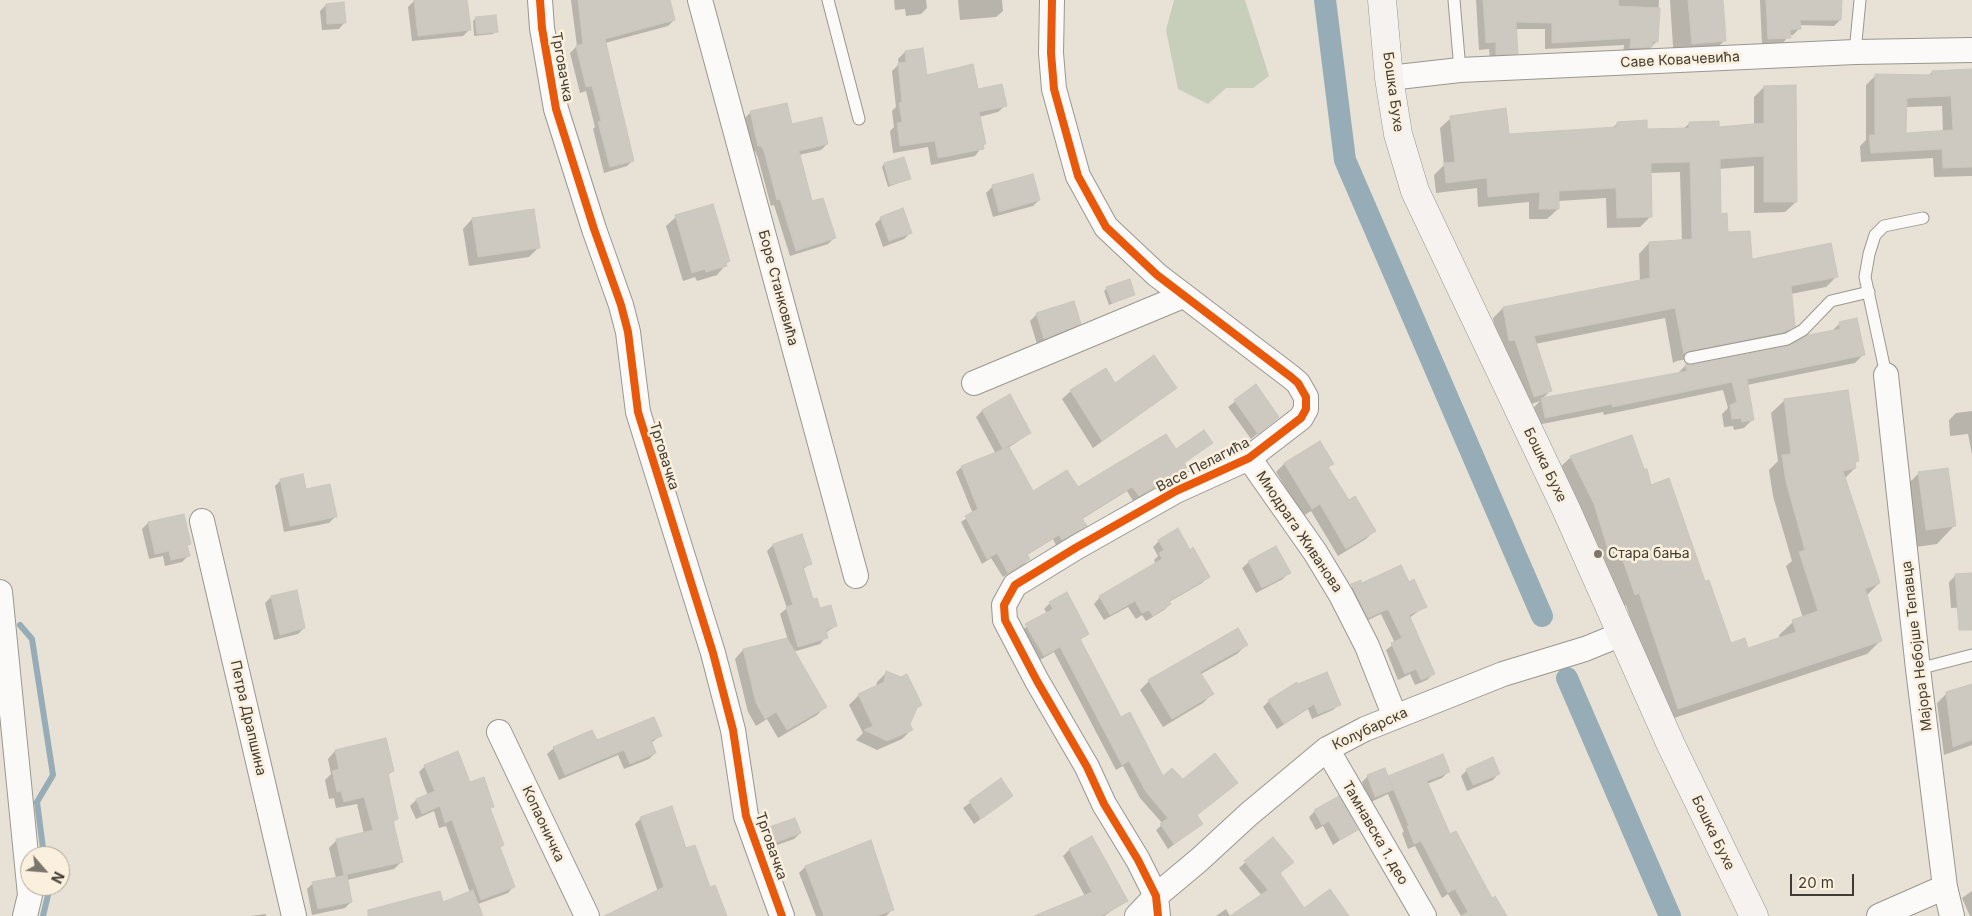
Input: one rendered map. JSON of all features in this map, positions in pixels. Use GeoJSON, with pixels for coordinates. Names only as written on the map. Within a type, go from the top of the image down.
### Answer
{"type":"FeatureCollection","features":[{"type":"Feature","properties":{"kind":"main road","name":"Бошка Бухе"},"geometry":{"type":"LineString","coordinates":[[1382,0],[1389,78],[1398,134],[1415,191],[1622,634],[1675,754],[1754,916]]}},
{"type":"Feature","properties":{"kind":"street","name":"Трговачка"},"geometry":{"type":"LineString","coordinates":[[540,0],[542,28],[556,109],[594,229],[621,305],[628,332],[638,412],[712,653],[731,722],[748,824],[782,916]]}},
{"type":"Feature","properties":{"kind":"street","name":"Боре Станковића"},"geometry":{"type":"LineString","coordinates":[[700,0],[856,576]]}},
{"type":"Feature","properties":{"kind":"street","name":"Васе Пелагића"},"geometry":{"type":"LineString","coordinates":[[1052,0],[1051,53],[1054,89],[1078,176],[1106,228],[1157,275],[1291,377],[1304,391],[1306,409],[1301,418],[1249,458],[1176,491],[1077,547],[1015,585],[1004,605],[1005,620],[1037,681],[1087,767],[1104,804],[1138,860],[1157,906]]}},
{"type":"Feature","properties":{"kind":"street","name":"Саве Ковачевића"},"geometry":{"type":"LineString","coordinates":[[1389,78],[1460,70],[1855,52],[1972,50]]}},
{"type":"Feature","properties":{"kind":"street"},"geometry":{"type":"LineString","coordinates":[[974,384],[1183,296]]}},
{"type":"Feature","properties":{"kind":"street","name":"Мајора Небојше Тепавца"},"geometry":{"type":"LineString","coordinates":[[1886,375],[1918,668],[1945,887],[1952,916]]}},
{"type":"Feature","properties":{"kind":"street","name":"Миодрага Живанова"},"geometry":{"type":"LineString","coordinates":[[1249,458],[1315,552],[1341,595],[1367,646],[1395,717]]}},
{"type":"Feature","properties":{"kind":"street","name":"Петра Драпшина"},"geometry":{"type":"LineString","coordinates":[[202,520],[294,916]]}},
{"type":"Feature","properties":{"kind":"street"},"geometry":{"type":"LineString","coordinates":[[0,592],[30,895],[25,916]]}},
{"type":"Feature","properties":{"kind":"street","name":"Колубарска"},"geometry":{"type":"LineString","coordinates":[[1137,916],[1157,906],[1293,776],[1327,749],[1395,717],[1503,674],[1585,649],[1622,634]]}},
{"type":"Feature","properties":{"kind":"street","name":"Копаоничка"},"geometry":{"type":"LineString","coordinates":[[499,732],[587,916]]}},
{"type":"Feature","properties":{"kind":"street","name":"Тамнавска 1. део"},"geometry":{"type":"LineString","coordinates":[[1327,749],[1424,916]]}},
{"type":"Feature","properties":{"kind":"street"},"geometry":{"type":"LineString","coordinates":[[1879,916],[1945,887]]}},
{"type":"Feature","properties":{"kind":"lane"},"geometry":{"type":"LineString","coordinates":[[828,0],[859,120]]}},
{"type":"Feature","properties":{"kind":"lane"},"geometry":{"type":"LineString","coordinates":[[1454,0],[1460,70]]}},
{"type":"Feature","properties":{"kind":"lane"},"geometry":{"type":"LineString","coordinates":[[1855,52],[1860,0]]}},
{"type":"Feature","properties":{"kind":"lane"},"geometry":{"type":"LineString","coordinates":[[1886,375],[1865,277],[1875,235],[1884,226],[1923,218]]}},
{"type":"Feature","properties":{"kind":"lane"},"geometry":{"type":"LineString","coordinates":[[1690,358],[1787,339],[1803,330],[1831,301],[1869,292]]}},
{"type":"Feature","properties":{"kind":"lane"},"geometry":{"type":"LineString","coordinates":[[1918,668],[1972,655]]}},
{"type":"Feature","properties":{"kind":"green space"},"geometry":{"type":"Polygon","coordinates":[[[1174,0],[1245,0],[1269,76],[1253,88],[1226,88],[1208,104],[1178,89],[1166,30],[1174,0]]]}},
{"type":"Feature","properties":{"kind":"building"},"geometry":{"type":"Polygon","coordinates":[[[414,0],[467,0],[471,30],[418,36],[414,0]]]}},
{"type":"Feature","properties":{"kind":"building"},"geometry":{"type":"Polygon","coordinates":[[[578,0],[670,0],[675,20],[605,39],[634,161],[610,167],[598,122],[601,121],[592,86],[586,87],[576,46],[583,44],[578,0]]]}},
{"type":"Feature","properties":{"kind":"building"},"geometry":{"type":"Polygon","coordinates":[[[1483,0],[1618,0],[1619,6],[1660,8],[1658,42],[1653,41],[1652,47],[1630,48],[1631,38],[1552,43],[1552,23],[1516,22],[1518,54],[1496,55],[1496,42],[1486,43],[1483,0]]]}},
{"type":"Feature","properties":{"kind":"building"},"geometry":{"type":"Polygon","coordinates":[[[1688,0],[1723,0],[1726,41],[1692,44],[1688,0]]]}},
{"type":"Feature","properties":{"kind":"building"},"geometry":{"type":"Polygon","coordinates":[[[1766,0],[1842,0],[1841,20],[1800,20],[1801,29],[1790,30],[1791,38],[1768,39],[1766,0]]]}},
{"type":"Feature","properties":{"kind":"building"},"geometry":{"type":"Polygon","coordinates":[[[344,2],[346,23],[327,24],[326,4],[344,2]]]}},
{"type":"Feature","properties":{"kind":"building"},"geometry":{"type":"Polygon","coordinates":[[[496,15],[498,32],[477,34],[475,17],[496,15]]]}},
{"type":"Feature","properties":{"kind":"building"},"geometry":{"type":"Polygon","coordinates":[[[923,48],[927,75],[973,64],[978,89],[1002,84],[1007,106],[979,112],[986,144],[983,144],[984,149],[938,158],[935,141],[900,146],[897,123],[902,122],[899,103],[902,102],[898,63],[906,62],[905,51],[923,48]]]}},
{"type":"Feature","properties":{"kind":"building"},"geometry":{"type":"Polygon","coordinates":[[[1972,69],[1972,167],[1943,168],[1942,149],[1871,153],[1869,135],[1875,135],[1875,74],[1932,75],[1932,71],[1972,69]],[[1951,96],[1907,98],[1906,133],[1953,130],[1951,96]]]}},
{"type":"Feature","properties":{"kind":"building"},"geometry":{"type":"Polygon","coordinates":[[[1796,85],[1797,202],[1764,202],[1764,156],[1720,159],[1721,214],[1727,213],[1728,232],[1750,231],[1752,259],[1831,243],[1838,277],[1791,286],[1795,326],[1784,332],[1689,351],[1684,354],[1675,308],[1534,336],[1552,391],[1534,397],[1515,340],[1509,341],[1503,307],[1650,278],[1649,242],[1692,239],[1690,162],[1651,163],[1652,217],[1617,218],[1616,188],[1559,191],[1559,209],[1539,209],[1540,192],[1488,197],[1487,178],[1446,183],[1444,163],[1455,162],[1450,116],[1506,108],[1509,134],[1617,127],[1617,122],[1647,120],[1647,129],[1689,128],[1689,122],[1719,121],[1719,127],[1764,123],[1764,86],[1796,85]]]}},
{"type":"Feature","properties":{"kind":"building"},"geometry":{"type":"Polygon","coordinates":[[[787,103],[792,124],[822,117],[828,144],[799,151],[812,201],[823,198],[836,238],[796,251],[780,199],[777,200],[764,151],[761,146],[758,146],[750,111],[787,103]]]}},
{"type":"Feature","properties":{"kind":"building"},"geometry":{"type":"Polygon","coordinates":[[[904,157],[911,179],[890,185],[884,163],[904,157]]]}},
{"type":"Feature","properties":{"kind":"building"},"geometry":{"type":"Polygon","coordinates":[[[1033,174],[1040,200],[999,212],[992,185],[1033,174]]]}},
{"type":"Feature","properties":{"kind":"building"},"geometry":{"type":"Polygon","coordinates":[[[713,204],[730,261],[726,263],[727,266],[706,272],[705,269],[692,273],[675,215],[713,204]]]}},
{"type":"Feature","properties":{"kind":"building"},"geometry":{"type":"Polygon","coordinates":[[[903,208],[912,233],[889,241],[880,217],[903,208]]]}},
{"type":"Feature","properties":{"kind":"building"},"geometry":{"type":"Polygon","coordinates":[[[534,209],[540,248],[478,257],[472,218],[534,209]]]}},
{"type":"Feature","properties":{"kind":"building"},"geometry":{"type":"Polygon","coordinates":[[[1130,279],[1135,295],[1112,303],[1106,287],[1130,279]]]}},
{"type":"Feature","properties":{"kind":"building"},"geometry":{"type":"Polygon","coordinates":[[[1074,301],[1081,324],[1044,339],[1036,313],[1074,301]]]}},
{"type":"Feature","properties":{"kind":"building"},"geometry":{"type":"Polygon","coordinates":[[[1857,318],[1865,355],[1747,379],[1754,420],[1742,422],[1741,418],[1732,419],[1730,405],[1737,402],[1732,382],[1612,407],[1612,404],[1545,418],[1541,398],[1687,371],[1685,364],[1691,365],[1788,346],[1808,335],[1840,329],[1839,322],[1857,318]]]}},
{"type":"Feature","properties":{"kind":"building"},"geometry":{"type":"Polygon","coordinates":[[[1154,355],[1177,388],[1102,441],[1070,390],[1106,368],[1115,383],[1154,355]]]}},
{"type":"Feature","properties":{"kind":"building"},"geometry":{"type":"Polygon","coordinates":[[[1256,384],[1279,417],[1258,434],[1234,400],[1256,384]]]}},
{"type":"Feature","properties":{"kind":"building"},"geometry":{"type":"Polygon","coordinates":[[[1848,390],[1859,461],[1855,462],[1856,468],[1843,471],[1880,583],[1865,589],[1882,641],[1678,709],[1639,593],[1635,595],[1619,549],[1609,553],[1594,504],[1570,456],[1632,435],[1644,469],[1647,469],[1651,485],[1669,478],[1705,581],[1709,580],[1731,643],[1745,638],[1748,648],[1796,632],[1792,620],[1818,611],[1799,552],[1805,550],[1786,482],[1782,455],[1791,454],[1784,399],[1848,390]]]}},
{"type":"Feature","properties":{"kind":"building"},"geometry":{"type":"Polygon","coordinates":[[[1010,394],[1031,433],[1003,449],[982,410],[1010,394]]]}},
{"type":"Feature","properties":{"kind":"building"},"geometry":{"type":"Polygon","coordinates":[[[1204,430],[1213,443],[1184,463],[1187,467],[1139,496],[1132,487],[1082,518],[1087,526],[1062,540],[1059,535],[1027,554],[1030,559],[1008,573],[997,553],[987,559],[965,516],[978,509],[961,466],[1009,447],[1033,491],[1067,470],[1078,487],[1166,434],[1176,449],[1204,430]]]}},
{"type":"Feature","properties":{"kind":"building"},"geometry":{"type":"Polygon","coordinates":[[[1320,441],[1334,464],[1328,467],[1349,500],[1355,496],[1376,531],[1346,549],[1320,504],[1312,509],[1284,463],[1320,441]]]}},
{"type":"Feature","properties":{"kind":"building"},"geometry":{"type":"Polygon","coordinates":[[[1948,468],[1956,526],[1926,530],[1918,472],[1948,468]]]}},
{"type":"Feature","properties":{"kind":"building"},"geometry":{"type":"Polygon","coordinates":[[[303,474],[306,489],[330,484],[337,517],[290,526],[280,479],[303,474]]]}},
{"type":"Feature","properties":{"kind":"building"},"geometry":{"type":"Polygon","coordinates":[[[184,514],[191,544],[187,545],[190,556],[171,560],[169,551],[155,554],[148,522],[184,514]]]}},
{"type":"Feature","properties":{"kind":"building"},"geometry":{"type":"Polygon","coordinates":[[[1178,528],[1190,550],[1193,547],[1210,577],[1169,601],[1171,604],[1153,616],[1149,610],[1142,613],[1135,601],[1110,615],[1099,596],[1162,559],[1159,553],[1164,550],[1158,540],[1178,528]]]}},
{"type":"Feature","properties":{"kind":"building"},"geometry":{"type":"Polygon","coordinates":[[[802,534],[812,564],[803,567],[813,599],[817,598],[820,608],[831,605],[837,626],[826,630],[828,638],[798,647],[786,607],[793,605],[773,544],[802,534]]]}},
{"type":"Feature","properties":{"kind":"building"},"geometry":{"type":"Polygon","coordinates":[[[1276,546],[1291,573],[1262,588],[1248,561],[1276,546]]]}},
{"type":"Feature","properties":{"kind":"building"},"geometry":{"type":"Polygon","coordinates":[[[1401,565],[1409,582],[1414,579],[1427,607],[1409,615],[1435,674],[1421,680],[1416,669],[1405,674],[1391,643],[1402,638],[1388,609],[1368,618],[1351,584],[1361,580],[1362,583],[1401,565]]]}},
{"type":"Feature","properties":{"kind":"building"},"geometry":{"type":"Polygon","coordinates":[[[1972,573],[1972,630],[1959,630],[1955,574],[1972,573]]]}},
{"type":"Feature","properties":{"kind":"building"},"geometry":{"type":"Polygon","coordinates":[[[297,590],[305,628],[280,635],[271,596],[297,590]]]}},
{"type":"Feature","properties":{"kind":"building"},"geometry":{"type":"Polygon","coordinates":[[[1067,592],[1089,634],[1080,639],[1121,717],[1130,712],[1163,776],[1172,768],[1183,779],[1215,753],[1238,783],[1197,815],[1203,824],[1174,844],[1160,824],[1168,818],[1146,792],[1129,761],[1122,765],[1060,647],[1044,656],[1025,624],[1053,609],[1049,602],[1067,592]]]}},
{"type":"Feature","properties":{"kind":"building"},"geometry":{"type":"Polygon","coordinates":[[[1238,628],[1248,645],[1200,672],[1214,694],[1172,719],[1148,680],[1238,628]]]}},
{"type":"Feature","properties":{"kind":"building"},"geometry":{"type":"Polygon","coordinates":[[[787,638],[827,707],[787,730],[776,712],[765,719],[756,703],[743,649],[787,638]]]}},
{"type":"Feature","properties":{"kind":"building"},"geometry":{"type":"Polygon","coordinates":[[[886,671],[901,677],[907,674],[922,705],[917,708],[910,724],[913,730],[887,741],[864,730],[873,726],[858,694],[884,682],[886,671]]]}},
{"type":"Feature","properties":{"kind":"building"},"geometry":{"type":"Polygon","coordinates":[[[1327,672],[1341,705],[1318,714],[1314,704],[1284,724],[1268,700],[1297,682],[1298,684],[1327,672]]]}},
{"type":"Feature","properties":{"kind":"building"},"geometry":{"type":"Polygon","coordinates":[[[1972,684],[1972,740],[1953,747],[1946,692],[1972,684]]]}},
{"type":"Feature","properties":{"kind":"building"},"geometry":{"type":"Polygon","coordinates":[[[654,717],[662,736],[651,740],[656,753],[630,764],[624,750],[565,775],[553,747],[592,730],[597,740],[654,717]]]}},
{"type":"Feature","properties":{"kind":"building"},"geometry":{"type":"Polygon","coordinates":[[[386,738],[394,771],[388,773],[398,819],[393,821],[403,862],[344,875],[336,839],[373,830],[364,797],[344,802],[341,791],[337,792],[332,771],[339,769],[335,750],[386,738]]]}},
{"type":"Feature","properties":{"kind":"building"},"geometry":{"type":"Polygon","coordinates":[[[458,751],[470,782],[484,777],[494,807],[490,808],[504,845],[500,847],[515,887],[481,900],[452,820],[445,823],[440,806],[422,814],[416,799],[435,791],[424,765],[458,751]]]}},
{"type":"Feature","properties":{"kind":"building"},"geometry":{"type":"Polygon","coordinates":[[[1443,754],[1450,772],[1427,781],[1450,834],[1456,831],[1492,898],[1495,896],[1507,916],[1461,916],[1468,912],[1455,889],[1448,893],[1421,841],[1414,844],[1407,826],[1409,826],[1388,776],[1443,754]]]}},
{"type":"Feature","properties":{"kind":"building"},"geometry":{"type":"Polygon","coordinates":[[[1493,757],[1500,774],[1473,785],[1466,769],[1493,757]]]}},
{"type":"Feature","properties":{"kind":"building"},"geometry":{"type":"Polygon","coordinates":[[[1385,768],[1393,790],[1375,797],[1367,775],[1385,768]]]}},
{"type":"Feature","properties":{"kind":"building"},"geometry":{"type":"Polygon","coordinates":[[[1001,778],[1013,796],[981,819],[969,801],[1001,778]]]}},
{"type":"Feature","properties":{"kind":"building"},"geometry":{"type":"Polygon","coordinates":[[[1339,796],[1358,830],[1340,840],[1329,821],[1322,825],[1314,810],[1339,796]]]}},
{"type":"Feature","properties":{"kind":"building"},"geometry":{"type":"Polygon","coordinates":[[[672,806],[686,848],[695,845],[710,887],[715,885],[727,916],[604,916],[664,887],[640,817],[672,806]]]}},
{"type":"Feature","properties":{"kind":"building"},"geometry":{"type":"Polygon","coordinates":[[[795,818],[801,833],[772,844],[766,828],[795,818]]]}},
{"type":"Feature","properties":{"kind":"building"},"geometry":{"type":"Polygon","coordinates":[[[1092,836],[1128,901],[1101,916],[1034,916],[1092,892],[1069,849],[1092,836]]]}},
{"type":"Feature","properties":{"kind":"building"},"geometry":{"type":"Polygon","coordinates":[[[1273,837],[1294,862],[1280,873],[1304,908],[1330,889],[1349,916],[1230,916],[1268,890],[1244,861],[1273,837]]]}},
{"type":"Feature","properties":{"kind":"building"},"geometry":{"type":"Polygon","coordinates":[[[871,840],[894,910],[876,916],[824,916],[805,866],[871,840]]]}},
{"type":"Feature","properties":{"kind":"building"},"geometry":{"type":"Polygon","coordinates":[[[347,875],[352,902],[318,909],[312,882],[347,875]]]}},
{"type":"Feature","properties":{"kind":"building"},"geometry":{"type":"Polygon","coordinates":[[[473,890],[483,916],[368,916],[368,910],[440,891],[443,902],[473,890]]]}},
{"type":"Feature","properties":{"kind":"waterway"},"geometry":{"type":"LineString","coordinates":[[1325,0],[1345,160],[1542,616]]}},
{"type":"Feature","properties":{"kind":"waterway"},"geometry":{"type":"LineString","coordinates":[[20,625],[32,639],[53,775],[37,802],[43,846]]}},
{"type":"Feature","properties":{"kind":"waterway"},"geometry":{"type":"LineString","coordinates":[[1567,678],[1670,916]]}},
{"type":"Feature","properties":{"kind":"waterway"},"geometry":{"type":"LineString","coordinates":[[43,916],[48,896]]}},
{"type":"Feature","properties":{"kind":"cycle path"},"geometry":{"type":"LineString","coordinates":[[540,0],[542,28],[556,109],[594,229],[621,305],[628,332],[638,412],[713,653],[733,730],[746,816],[782,916]]}},
{"type":"Feature","properties":{"kind":"cycle path"},"geometry":{"type":"LineString","coordinates":[[1052,0],[1051,53],[1054,89],[1078,176],[1106,227],[1157,275],[1291,377],[1298,383],[1306,397],[1306,409],[1301,418],[1249,458],[1176,491],[1077,547],[1015,585],[1004,605],[1005,620],[1156,896],[1158,916]]}},
{"type":"Feature","properties":{"kind":"place","name":"Стара бања"},"geometry":{"type":"Point","coordinates":[1598,554]}}]}
